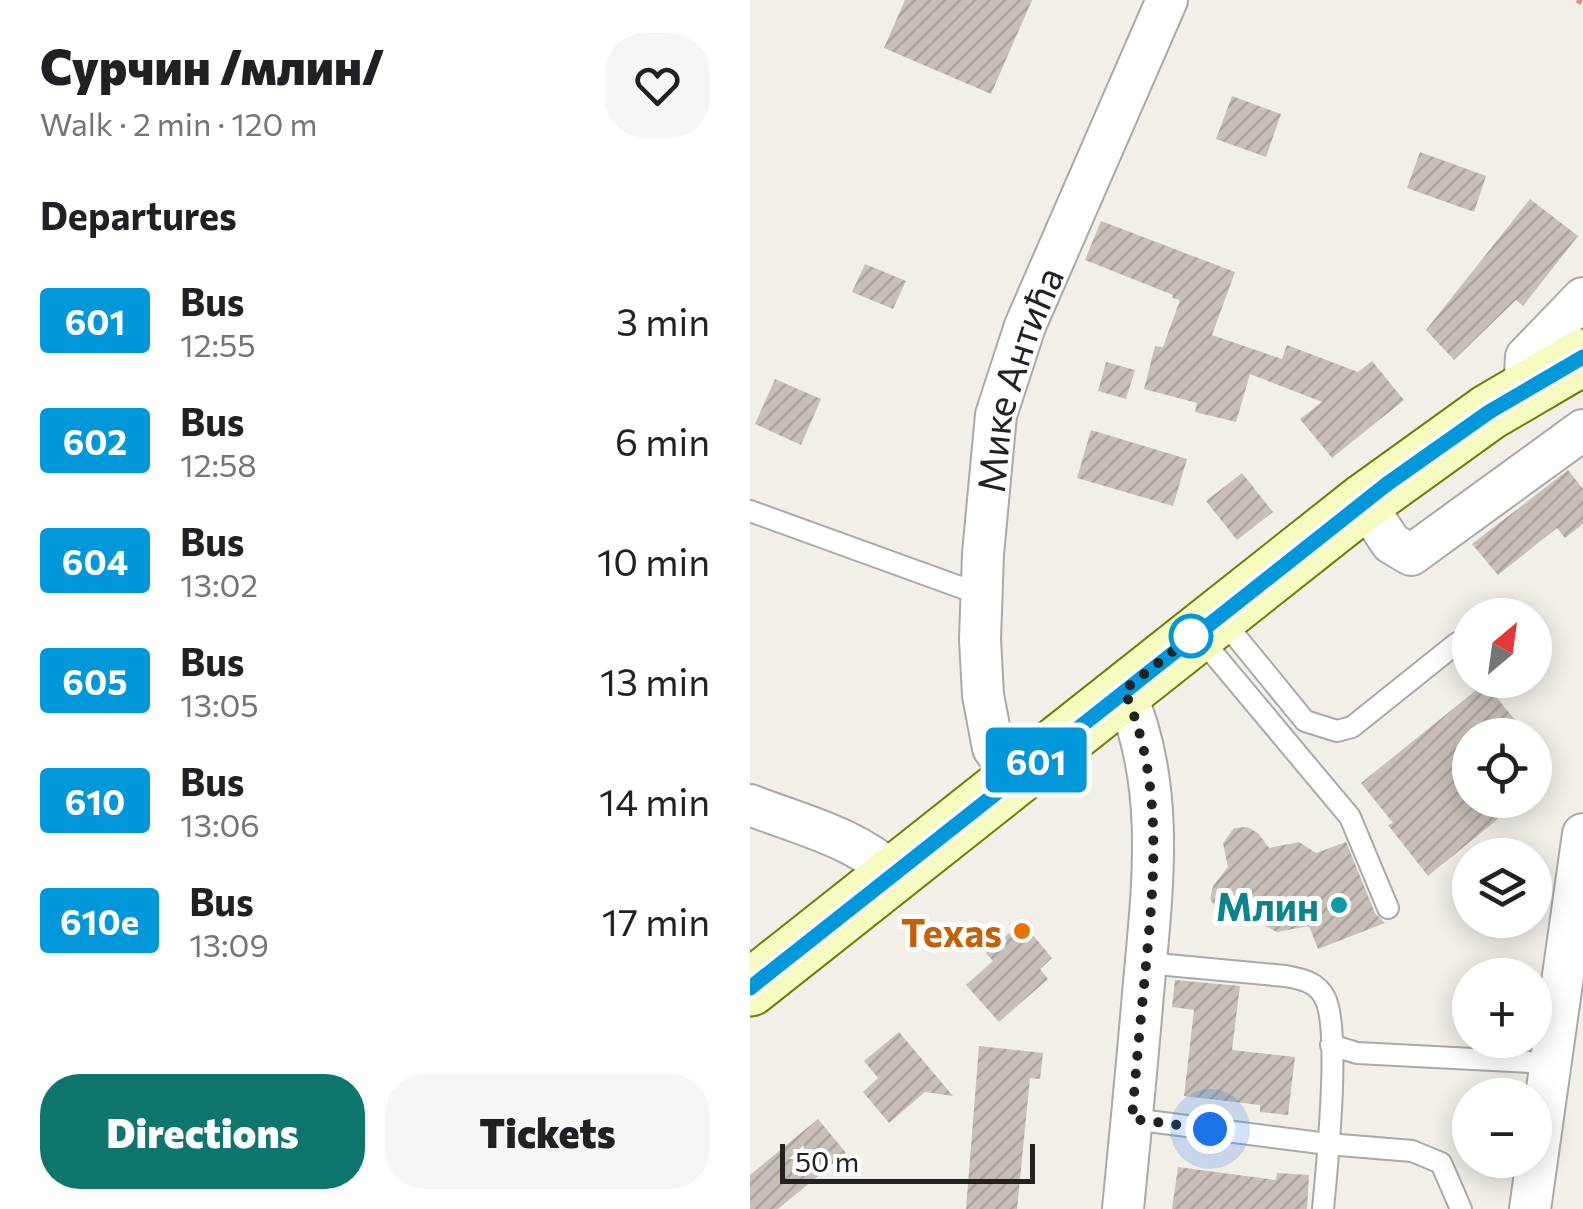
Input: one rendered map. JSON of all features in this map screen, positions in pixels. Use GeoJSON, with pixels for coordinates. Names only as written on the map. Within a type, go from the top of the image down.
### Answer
{"type":"FeatureCollection","features":[{"type":"Feature","properties":{"kind":"main road"},"geometry":{"type":"LineString","coordinates":[[750,988],[1364,502],[1440,445],[1583,357]]}},
{"type":"Feature","properties":{"kind":"street","name":"Мике Антића"},"geometry":{"type":"LineString","coordinates":[[1014,776],[993,748],[985,708],[980,639],[996,415],[1065,230],[1167,0]]}},
{"type":"Feature","properties":{"kind":"street"},"geometry":{"type":"LineString","coordinates":[[1524,390],[1526,358],[1583,298]]}},
{"type":"Feature","properties":{"kind":"street"},"geometry":{"type":"LineString","coordinates":[[1364,502],[1391,543],[1411,555],[1583,430]]}},
{"type":"Feature","properties":{"kind":"street"},"geometry":{"type":"LineString","coordinates":[[1123,1209],[1153,895],[1152,798],[1138,722],[1124,690]]}},
{"type":"Feature","properties":{"kind":"street"},"geometry":{"type":"LineString","coordinates":[[750,805],[856,846],[875,856],[893,873]]}},
{"type":"Feature","properties":{"kind":"street"},"geometry":{"type":"LineString","coordinates":[[1530,1209],[1583,834]]}},
{"type":"Feature","properties":{"kind":"lane"},"geometry":{"type":"LineString","coordinates":[[750,512],[982,596]]}},
{"type":"Feature","properties":{"kind":"lane"},"geometry":{"type":"LineString","coordinates":[[1207,624],[1305,721],[1337,731],[1352,726],[1452,647]]}},
{"type":"Feature","properties":{"kind":"lane"},"geometry":{"type":"LineString","coordinates":[[1207,624],[1350,816],[1388,908]]}},
{"type":"Feature","properties":{"kind":"lane"},"geometry":{"type":"LineString","coordinates":[[1146,963],[1307,980],[1326,999],[1332,1021],[1323,1209]]}},
{"type":"Feature","properties":{"kind":"lane"},"geometry":{"type":"LineString","coordinates":[[1331,1045],[1357,1053],[1550,1063]]}},
{"type":"Feature","properties":{"kind":"lane"},"geometry":{"type":"LineString","coordinates":[[1132,1119],[1412,1151],[1441,1163],[1461,1209]]}},
{"type":"Feature","properties":{"kind":"building"},"geometry":{"type":"Polygon","coordinates":[[[905,0],[1032,0],[991,94],[884,48],[905,0]]]}},
{"type":"Feature","properties":{"kind":"building"},"geometry":{"type":"Polygon","coordinates":[[[1232,96],[1281,114],[1266,157],[1216,139],[1232,96]]]}},
{"type":"Feature","properties":{"kind":"building"},"geometry":{"type":"Polygon","coordinates":[[[1420,152],[1486,176],[1474,212],[1407,188],[1420,152]]]}},
{"type":"Feature","properties":{"kind":"building"},"geometry":{"type":"Polygon","coordinates":[[[1530,199],[1578,236],[1523,306],[1516,300],[1454,360],[1426,330],[1530,199]]]}},
{"type":"Feature","properties":{"kind":"building"},"geometry":{"type":"Polygon","coordinates":[[[1101,221],[1235,272],[1212,335],[1282,359],[1287,345],[1358,372],[1372,361],[1404,400],[1332,458],[1300,419],[1322,402],[1250,374],[1236,422],[1195,412],[1197,403],[1144,389],[1155,346],[1163,347],[1180,300],[1085,260],[1101,221]]]}},
{"type":"Feature","properties":{"kind":"building"},"geometry":{"type":"Polygon","coordinates":[[[865,264],[906,281],[893,309],[852,292],[865,264]]]}},
{"type":"Feature","properties":{"kind":"building"},"geometry":{"type":"Polygon","coordinates":[[[1106,362],[1135,370],[1126,399],[1098,391],[1106,362]]]}},
{"type":"Feature","properties":{"kind":"building"},"geometry":{"type":"Polygon","coordinates":[[[775,379],[821,399],[801,445],[755,424],[775,379]]]}},
{"type":"Feature","properties":{"kind":"building"},"geometry":{"type":"Polygon","coordinates":[[[1091,430],[1187,459],[1173,506],[1077,478],[1091,430]]]}},
{"type":"Feature","properties":{"kind":"building"},"geometry":{"type":"Polygon","coordinates":[[[1568,470],[1583,489],[1583,524],[1565,538],[1557,528],[1498,575],[1472,544],[1568,470]]]}},
{"type":"Feature","properties":{"kind":"building"},"geometry":{"type":"Polygon","coordinates":[[[1242,473],[1273,512],[1237,540],[1206,501],[1242,473]]]}},
{"type":"Feature","properties":{"kind":"building"},"geometry":{"type":"Polygon","coordinates":[[[1466,698],[1497,698],[1513,718],[1452,718],[1452,818],[1498,819],[1475,838],[1452,838],[1452,856],[1428,876],[1361,783],[1466,698]]]}},
{"type":"Feature","properties":{"kind":"building"},"geometry":{"type":"Polygon","coordinates":[[[1247,827],[1258,833],[1269,848],[1299,842],[1316,853],[1346,842],[1375,913],[1385,923],[1318,949],[1309,926],[1277,932],[1265,926],[1255,912],[1234,917],[1221,915],[1210,899],[1213,886],[1228,867],[1223,843],[1234,828],[1247,827]]]}},
{"type":"Feature","properties":{"kind":"building"},"geometry":{"type":"Polygon","coordinates":[[[1022,922],[1052,958],[1040,969],[1048,979],[999,1022],[966,985],[993,961],[986,953],[1022,922]]]}},
{"type":"Feature","properties":{"kind":"building"},"geometry":{"type":"Polygon","coordinates":[[[1175,980],[1240,986],[1232,1050],[1295,1057],[1288,1115],[1260,1112],[1260,1105],[1184,1096],[1194,1010],[1172,1007],[1175,980]]]}},
{"type":"Feature","properties":{"kind":"building"},"geometry":{"type":"Polygon","coordinates":[[[899,1032],[953,1096],[925,1092],[889,1123],[863,1092],[878,1078],[864,1061],[899,1032]]]}},
{"type":"Feature","properties":{"kind":"building"},"geometry":{"type":"Polygon","coordinates":[[[979,1046],[1043,1053],[1040,1079],[1030,1078],[1017,1209],[966,1209],[979,1046]]]}},
{"type":"Feature","properties":{"kind":"building"},"geometry":{"type":"Polygon","coordinates":[[[818,1119],[846,1153],[778,1209],[750,1209],[750,1175],[818,1119]]]}},
{"type":"Feature","properties":{"kind":"building"},"geometry":{"type":"Polygon","coordinates":[[[1178,1167],[1276,1180],[1277,1173],[1309,1175],[1307,1209],[1172,1209],[1178,1167]]]}},
{"type":"Feature","properties":{"kind":"bus line","name":"601"},"geometry":{"type":"LineString","coordinates":[[750,988],[1387,484],[1489,412],[1583,357]]}},
{"type":"Feature","properties":{"kind":"place","name":"Млин"},"geometry":{"type":"Point","coordinates":[1339,905]}},
{"type":"Feature","properties":{"kind":"place","name":"Texas"},"geometry":{"type":"Point","coordinates":[1022,931]}},
{"type":"Feature","properties":{"kind":"route"},"geometry":{"type":"LineString","coordinates":[[1191,636],[1196,633],[1124,690],[1138,722],[1147,760],[1154,840],[1153,895],[1132,1119],[1210,1129]]}}]}
